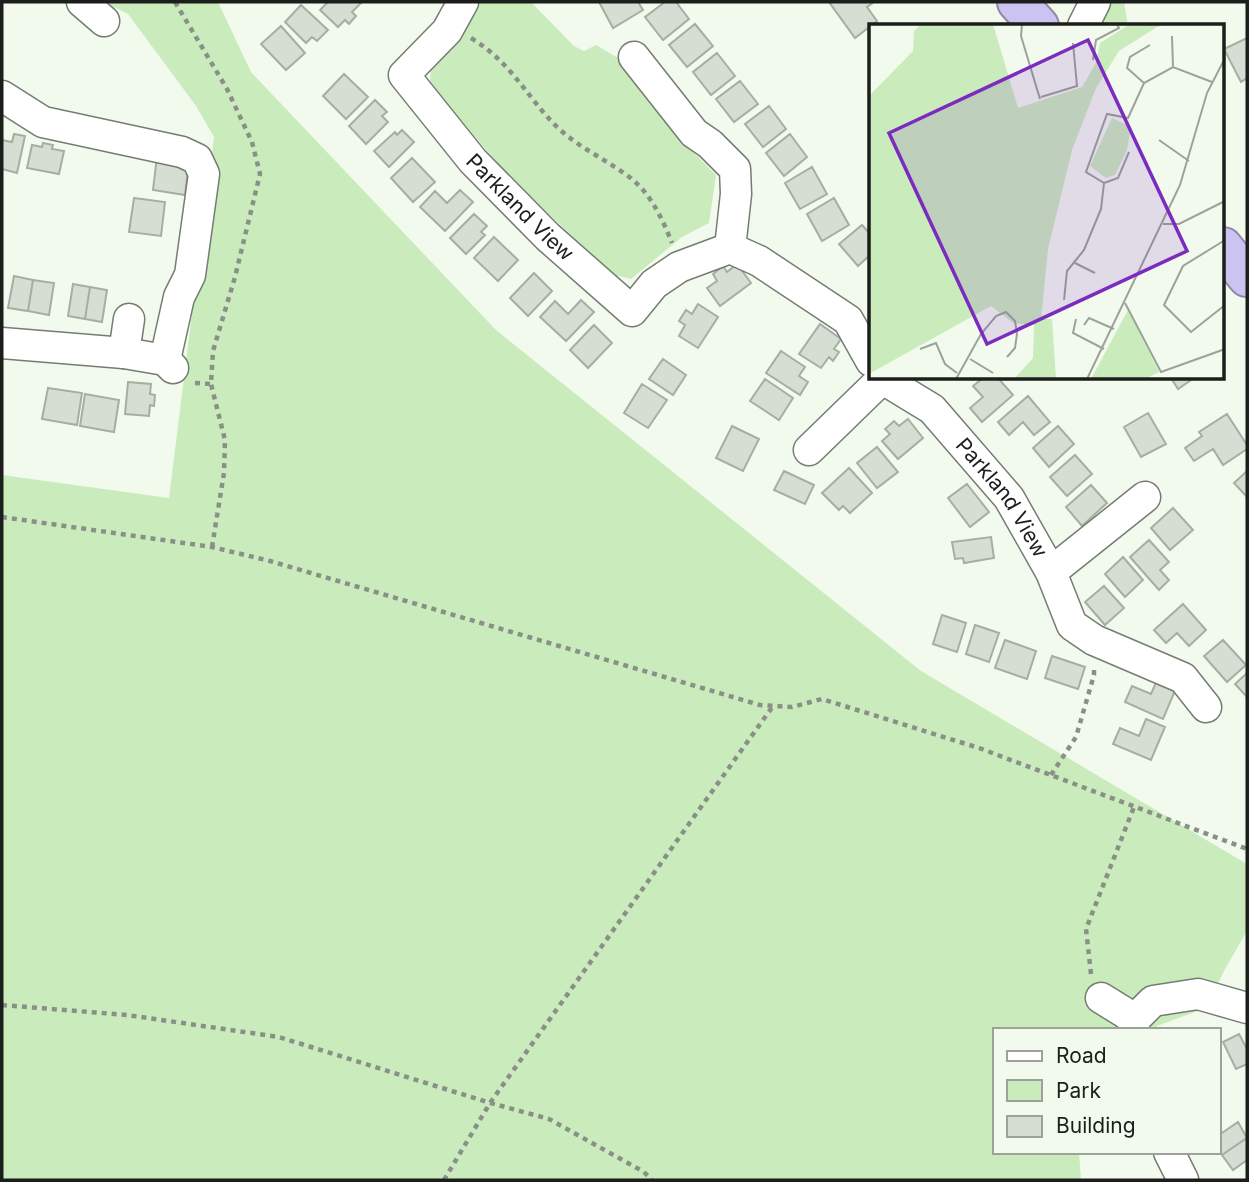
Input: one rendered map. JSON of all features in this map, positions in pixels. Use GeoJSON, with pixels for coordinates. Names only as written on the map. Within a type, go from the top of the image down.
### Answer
{"type":"FeatureCollection","features":[{"type":"Feature","properties":{"kind":"highway"},"geometry":{"type":"LineString","coordinates":[[1017,2],[1037,24]]}},
{"type":"Feature","properties":{"kind":"highway"},"geometry":{"type":"LineString","coordinates":[[1224,248],[1247,276]]}},
{"type":"Feature","properties":{"kind":"street"},"geometry":{"type":"LineString","coordinates":[[82,2],[104,22]]}},
{"type":"Feature","properties":{"kind":"street","name":"Parkland View"},"geometry":{"type":"LineString","coordinates":[[463,2],[447,31],[404,75],[473,160],[539,228],[632,311],[654,285],[678,267],[730,248],[759,261],[848,320],[869,357]]}},
{"type":"Feature","properties":{"kind":"street"},"geometry":{"type":"LineString","coordinates":[[1084,24],[1095,2]]}},
{"type":"Feature","properties":{"kind":"street"},"geometry":{"type":"LineString","coordinates":[[634,57],[694,133],[710,144],[735,169],[736,194],[730,248]]}},
{"type":"Feature","properties":{"kind":"street"},"geometry":{"type":"LineString","coordinates":[[2,96],[43,122],[182,152],[197,159],[204,174],[190,275],[179,297],[169,364],[124,354],[2,343]]}},
{"type":"Feature","properties":{"kind":"street"},"geometry":{"type":"LineString","coordinates":[[124,354],[129,319]]}},
{"type":"Feature","properties":{"kind":"street"},"geometry":{"type":"LineString","coordinates":[[810,450],[872,380]]}},
{"type":"Feature","properties":{"kind":"street","name":"Parkland View"},"geometry":{"type":"LineString","coordinates":[[888,380],[932,409],[1009,498],[1051,572],[1072,625]]}},
{"type":"Feature","properties":{"kind":"street","name":"Parkland View"},"geometry":{"type":"LineString","coordinates":[[1051,572],[1145,497]]}},
{"type":"Feature","properties":{"kind":"street"},"geometry":{"type":"LineString","coordinates":[[1072,625],[1094,640],[1183,678],[1206,706]]}},
{"type":"Feature","properties":{"kind":"street"},"geometry":{"type":"LineString","coordinates":[[1101,998],[1134,1024],[1153,1001],[1198,994],[1247,1007]]}},
{"type":"Feature","properties":{"kind":"street"},"geometry":{"type":"LineString","coordinates":[[1169,1154],[1183,1180]]}},
{"type":"Feature","properties":{"kind":"path"},"geometry":{"type":"LineString","coordinates":[[175,2],[227,89],[252,142],[260,174],[235,277],[213,351],[212,384],[225,440],[224,473],[212,547]]}},
{"type":"Feature","properties":{"kind":"path"},"geometry":{"type":"LineString","coordinates":[[447,31],[469,36],[491,50],[510,68],[540,109],[559,128],[582,148],[629,177],[649,197],[663,220],[678,267]]}},
{"type":"Feature","properties":{"kind":"path"},"geometry":{"type":"LineString","coordinates":[[2,517],[212,547],[270,561],[760,705],[792,707],[822,699],[979,748],[1247,849]]}},
{"type":"Feature","properties":{"kind":"path"},"geometry":{"type":"LineString","coordinates":[[1051,775],[1076,737],[1094,675],[1093,663],[1072,625]]}},
{"type":"Feature","properties":{"kind":"path"},"geometry":{"type":"LineString","coordinates":[[444,1180],[490,1103],[774,705]]}},
{"type":"Feature","properties":{"kind":"path"},"geometry":{"type":"LineString","coordinates":[[1101,998],[1089,968],[1086,929],[1134,807]]}},
{"type":"Feature","properties":{"kind":"path"},"geometry":{"type":"LineString","coordinates":[[2,1005],[127,1015],[279,1037],[549,1119],[643,1172],[652,1180]]}},
{"type":"Feature","properties":{"kind":"green space"},"geometry":{"type":"Polygon","coordinates":[[[103,2],[218,2],[251,72],[496,330],[921,671],[1247,864],[1247,931],[1206,1008],[1155,1028],[993,1028],[993,1154],[1079,1154],[1081,1180],[2,1180],[2,475],[169,498],[214,137],[196,106],[128,14],[103,2]]]}},
{"type":"Feature","properties":{"kind":"green space"},"geometry":{"type":"Polygon","coordinates":[[[479,2],[531,2],[574,46],[584,51],[596,45],[623,61],[679,138],[716,175],[709,223],[682,237],[631,279],[614,275],[509,177],[430,83],[431,64],[479,2]]]}},
{"type":"Feature","properties":{"kind":"green space"},"geometry":{"type":"Polygon","coordinates":[[[1105,2],[1124,2],[1128,24],[1101,24],[1105,2]]]}},
{"type":"Feature","properties":{"kind":"building"},"geometry":{"type":"Polygon","coordinates":[[[328,2],[362,2],[352,12],[356,16],[349,24],[345,20],[338,27],[320,10],[328,2]]]}},
{"type":"Feature","properties":{"kind":"building"},"geometry":{"type":"Polygon","coordinates":[[[599,2],[638,2],[643,10],[613,28],[599,2]]]}},
{"type":"Feature","properties":{"kind":"building"},"geometry":{"type":"Polygon","coordinates":[[[665,2],[676,2],[689,19],[663,40],[645,17],[665,2]]]}},
{"type":"Feature","properties":{"kind":"building"},"geometry":{"type":"Polygon","coordinates":[[[829,2],[874,2],[867,7],[877,21],[869,24],[869,27],[855,38],[829,2]]]}},
{"type":"Feature","properties":{"kind":"building"},"geometry":{"type":"Polygon","coordinates":[[[301,5],[328,30],[317,41],[312,37],[306,43],[285,22],[301,5]]]}},
{"type":"Feature","properties":{"kind":"building"},"geometry":{"type":"Polygon","coordinates":[[[695,24],[713,46],[687,67],[669,45],[695,24]]]}},
{"type":"Feature","properties":{"kind":"building"},"geometry":{"type":"Polygon","coordinates":[[[281,26],[305,53],[286,70],[261,44],[281,26]]]}},
{"type":"Feature","properties":{"kind":"building"},"geometry":{"type":"Polygon","coordinates":[[[1247,38],[1247,78],[1241,82],[1224,49],[1247,38]]]}},
{"type":"Feature","properties":{"kind":"building"},"geometry":{"type":"Polygon","coordinates":[[[717,53],[735,76],[711,95],[693,72],[717,53]]]}},
{"type":"Feature","properties":{"kind":"building"},"geometry":{"type":"Polygon","coordinates":[[[344,74],[368,97],[346,119],[323,96],[344,74]]]}},
{"type":"Feature","properties":{"kind":"building"},"geometry":{"type":"Polygon","coordinates":[[[740,81],[758,104],[734,122],[716,99],[740,81]]]}},
{"type":"Feature","properties":{"kind":"building"},"geometry":{"type":"Polygon","coordinates":[[[375,100],[387,112],[382,116],[388,122],[366,144],[349,126],[375,100]]]}},
{"type":"Feature","properties":{"kind":"building"},"geometry":{"type":"Polygon","coordinates":[[[769,106],[786,129],[763,147],[745,124],[769,106]]]}},
{"type":"Feature","properties":{"kind":"building"},"geometry":{"type":"Polygon","coordinates":[[[402,130],[414,142],[389,167],[374,151],[395,132],[397,135],[402,130]]]}},
{"type":"Feature","properties":{"kind":"building"},"geometry":{"type":"Polygon","coordinates":[[[14,134],[25,136],[17,173],[2,169],[2,140],[12,142],[14,134]]]}},
{"type":"Feature","properties":{"kind":"building"},"geometry":{"type":"Polygon","coordinates":[[[790,134],[807,157],[784,176],[766,153],[790,134]]]}},
{"type":"Feature","properties":{"kind":"building"},"geometry":{"type":"Polygon","coordinates":[[[43,143],[53,145],[52,149],[64,151],[59,174],[27,168],[32,145],[42,147],[43,143]]]}},
{"type":"Feature","properties":{"kind":"building"},"geometry":{"type":"Polygon","coordinates":[[[157,156],[189,160],[185,195],[153,190],[157,156]]]}},
{"type":"Feature","properties":{"kind":"building"},"geometry":{"type":"Polygon","coordinates":[[[412,158],[435,182],[413,202],[391,178],[412,158]]]}},
{"type":"Feature","properties":{"kind":"building"},"geometry":{"type":"Polygon","coordinates":[[[812,167],[827,194],[800,209],[785,183],[812,167]]]}},
{"type":"Feature","properties":{"kind":"building"},"geometry":{"type":"Polygon","coordinates":[[[460,190],[473,202],[445,231],[420,207],[435,191],[447,203],[460,190]]]}},
{"type":"Feature","properties":{"kind":"building"},"geometry":{"type":"Polygon","coordinates":[[[134,198],[165,202],[161,236],[129,232],[134,198]]]}},
{"type":"Feature","properties":{"kind":"building"},"geometry":{"type":"Polygon","coordinates":[[[834,198],[849,225],[822,241],[807,214],[834,198]]]}},
{"type":"Feature","properties":{"kind":"building"},"geometry":{"type":"Polygon","coordinates":[[[474,214],[487,226],[481,232],[485,235],[466,254],[450,238],[474,214]]]}},
{"type":"Feature","properties":{"kind":"building"},"geometry":{"type":"Polygon","coordinates":[[[862,225],[869,233],[869,256],[858,266],[839,244],[862,225]]]}},
{"type":"Feature","properties":{"kind":"building"},"geometry":{"type":"Polygon","coordinates":[[[494,237],[518,260],[498,281],[474,258],[494,237]]]}},
{"type":"Feature","properties":{"kind":"building"},"geometry":{"type":"Polygon","coordinates":[[[737,264],[751,283],[720,306],[707,288],[717,281],[713,274],[723,266],[727,272],[737,264]]]}},
{"type":"Feature","properties":{"kind":"building"},"geometry":{"type":"Polygon","coordinates":[[[534,273],[552,291],[528,316],[510,298],[534,273]]]}},
{"type":"Feature","properties":{"kind":"building"},"geometry":{"type":"Polygon","coordinates":[[[14,276],[33,280],[28,311],[8,308],[14,276]]]}},
{"type":"Feature","properties":{"kind":"building"},"geometry":{"type":"Polygon","coordinates":[[[33,280],[54,283],[49,315],[28,311],[33,280]]]}},
{"type":"Feature","properties":{"kind":"building"},"geometry":{"type":"Polygon","coordinates":[[[73,284],[90,287],[85,319],[68,316],[73,284]]]}},
{"type":"Feature","properties":{"kind":"building"},"geometry":{"type":"Polygon","coordinates":[[[90,287],[107,290],[102,322],[85,319],[90,287]]]}},
{"type":"Feature","properties":{"kind":"building"},"geometry":{"type":"Polygon","coordinates":[[[581,300],[594,312],[566,341],[540,317],[555,301],[568,314],[581,300]]]}},
{"type":"Feature","properties":{"kind":"building"},"geometry":{"type":"Polygon","coordinates":[[[698,304],[718,317],[698,348],[679,336],[685,325],[679,321],[686,310],[692,314],[698,304]]]}},
{"type":"Feature","properties":{"kind":"building"},"geometry":{"type":"Polygon","coordinates":[[[820,324],[841,339],[834,349],[839,352],[833,361],[829,357],[821,368],[799,354],[820,324]]]}},
{"type":"Feature","properties":{"kind":"building"},"geometry":{"type":"Polygon","coordinates":[[[594,325],[612,343],[588,368],[570,350],[594,325]]]}},
{"type":"Feature","properties":{"kind":"building"},"geometry":{"type":"Polygon","coordinates":[[[781,351],[805,367],[799,376],[808,382],[800,395],[766,373],[781,351]]]}},
{"type":"Feature","properties":{"kind":"building"},"geometry":{"type":"Polygon","coordinates":[[[663,359],[686,375],[673,395],[649,379],[663,359]]]}},
{"type":"Feature","properties":{"kind":"building"},"geometry":{"type":"Polygon","coordinates":[[[765,379],[793,398],[779,420],[750,401],[765,379]]]}},
{"type":"Feature","properties":{"kind":"building"},"geometry":{"type":"Polygon","coordinates":[[[980,380],[1000,380],[1013,395],[982,422],[970,408],[983,397],[973,386],[980,380]]]}},
{"type":"Feature","properties":{"kind":"building"},"geometry":{"type":"Polygon","coordinates":[[[1172,380],[1191,380],[1178,389],[1172,380]]]}},
{"type":"Feature","properties":{"kind":"building"},"geometry":{"type":"Polygon","coordinates":[[[128,382],[151,384],[150,394],[155,395],[149,416],[125,414],[128,382]]]}},
{"type":"Feature","properties":{"kind":"building"},"geometry":{"type":"Polygon","coordinates":[[[642,384],[667,400],[648,428],[624,413],[642,384]]]}},
{"type":"Feature","properties":{"kind":"building"},"geometry":{"type":"Polygon","coordinates":[[[48,388],[82,393],[77,425],[42,419],[48,388]]]}},
{"type":"Feature","properties":{"kind":"building"},"geometry":{"type":"Polygon","coordinates":[[[85,394],[119,400],[114,432],[80,426],[85,394]]]}},
{"type":"Feature","properties":{"kind":"building"},"geometry":{"type":"Polygon","coordinates":[[[1028,396],[1050,422],[1034,435],[1023,422],[1009,435],[998,422],[1028,396]]]}},
{"type":"Feature","properties":{"kind":"building"},"geometry":{"type":"Polygon","coordinates":[[[1148,413],[1166,444],[1141,457],[1124,427],[1148,413]]]}},
{"type":"Feature","properties":{"kind":"building"},"geometry":{"type":"Polygon","coordinates":[[[1227,414],[1247,449],[1223,465],[1213,449],[1194,461],[1185,448],[1202,436],[1199,432],[1227,414]]]}},
{"type":"Feature","properties":{"kind":"building"},"geometry":{"type":"Polygon","coordinates":[[[908,419],[923,438],[898,459],[882,441],[890,434],[885,429],[894,421],[899,426],[908,419]]]}},
{"type":"Feature","properties":{"kind":"building"},"geometry":{"type":"Polygon","coordinates":[[[732,426],[759,439],[743,471],[716,458],[732,426]]]}},
{"type":"Feature","properties":{"kind":"building"},"geometry":{"type":"Polygon","coordinates":[[[1058,426],[1074,444],[1049,467],[1033,448],[1058,426]]]}},
{"type":"Feature","properties":{"kind":"building"},"geometry":{"type":"Polygon","coordinates":[[[877,447],[898,472],[877,488],[857,463],[877,447]]]}},
{"type":"Feature","properties":{"kind":"building"},"geometry":{"type":"Polygon","coordinates":[[[1075,455],[1092,474],[1067,496],[1050,477],[1075,455]]]}},
{"type":"Feature","properties":{"kind":"building"},"geometry":{"type":"Polygon","coordinates":[[[849,468],[872,493],[850,513],[843,506],[839,510],[822,493],[849,468]]]}},
{"type":"Feature","properties":{"kind":"building"},"geometry":{"type":"Polygon","coordinates":[[[784,471],[814,485],[805,504],[774,490],[784,471]]]}},
{"type":"Feature","properties":{"kind":"building"},"geometry":{"type":"Polygon","coordinates":[[[1247,471],[1247,497],[1234,483],[1247,471]]]}},
{"type":"Feature","properties":{"kind":"building"},"geometry":{"type":"Polygon","coordinates":[[[967,484],[989,512],[970,527],[948,498],[967,484]]]}},
{"type":"Feature","properties":{"kind":"building"},"geometry":{"type":"Polygon","coordinates":[[[1091,485],[1107,503],[1082,526],[1066,507],[1091,485]]]}},
{"type":"Feature","properties":{"kind":"building"},"geometry":{"type":"Polygon","coordinates":[[[1173,508],[1193,530],[1170,550],[1151,528],[1173,508]]]}},
{"type":"Feature","properties":{"kind":"building"},"geometry":{"type":"Polygon","coordinates":[[[991,537],[994,558],[964,563],[963,558],[955,559],[952,542],[991,537]]]}},
{"type":"Feature","properties":{"kind":"building"},"geometry":{"type":"Polygon","coordinates":[[[1149,540],[1169,562],[1160,570],[1169,580],[1159,590],[1130,557],[1149,540]]]}},
{"type":"Feature","properties":{"kind":"building"},"geometry":{"type":"Polygon","coordinates":[[[1123,557],[1143,580],[1125,597],[1105,574],[1123,557]]]}},
{"type":"Feature","properties":{"kind":"building"},"geometry":{"type":"Polygon","coordinates":[[[1104,586],[1124,608],[1105,625],[1085,602],[1104,586]]]}},
{"type":"Feature","properties":{"kind":"building"},"geometry":{"type":"Polygon","coordinates":[[[1183,604],[1206,630],[1189,646],[1177,633],[1166,643],[1154,630],[1183,604]]]}},
{"type":"Feature","properties":{"kind":"building"},"geometry":{"type":"Polygon","coordinates":[[[942,615],[966,623],[957,652],[933,644],[942,615]]]}},
{"type":"Feature","properties":{"kind":"building"},"geometry":{"type":"Polygon","coordinates":[[[975,625],[999,633],[989,662],[966,654],[975,625]]]}},
{"type":"Feature","properties":{"kind":"building"},"geometry":{"type":"Polygon","coordinates":[[[1005,640],[1036,651],[1027,679],[995,668],[1005,640]]]}},
{"type":"Feature","properties":{"kind":"building"},"geometry":{"type":"Polygon","coordinates":[[[1223,640],[1246,665],[1227,682],[1204,656],[1223,640]]]}},
{"type":"Feature","properties":{"kind":"building"},"geometry":{"type":"Polygon","coordinates":[[[1052,656],[1085,667],[1078,689],[1045,678],[1052,656]]]}},
{"type":"Feature","properties":{"kind":"building"},"geometry":{"type":"Polygon","coordinates":[[[1247,673],[1247,697],[1235,684],[1247,673]]]}},
{"type":"Feature","properties":{"kind":"building"},"geometry":{"type":"Polygon","coordinates":[[[1158,678],[1177,686],[1163,719],[1125,702],[1132,686],[1151,694],[1158,678]]]}},
{"type":"Feature","properties":{"kind":"building"},"geometry":{"type":"Polygon","coordinates":[[[1146,719],[1165,727],[1151,760],[1113,744],[1120,728],[1139,736],[1146,719]]]}},
{"type":"Feature","properties":{"kind":"building"},"geometry":{"type":"Polygon","coordinates":[[[1239,1034],[1247,1049],[1247,1064],[1236,1069],[1223,1042],[1239,1034]]]}},
{"type":"Feature","properties":{"kind":"building"},"geometry":{"type":"Polygon","coordinates":[[[1238,1122],[1247,1138],[1222,1155],[1221,1134],[1238,1122]]]}},
{"type":"Feature","properties":{"kind":"building"},"geometry":{"type":"Polygon","coordinates":[[[1247,1138],[1247,1160],[1233,1170],[1222,1155],[1247,1138]]]}}]}
